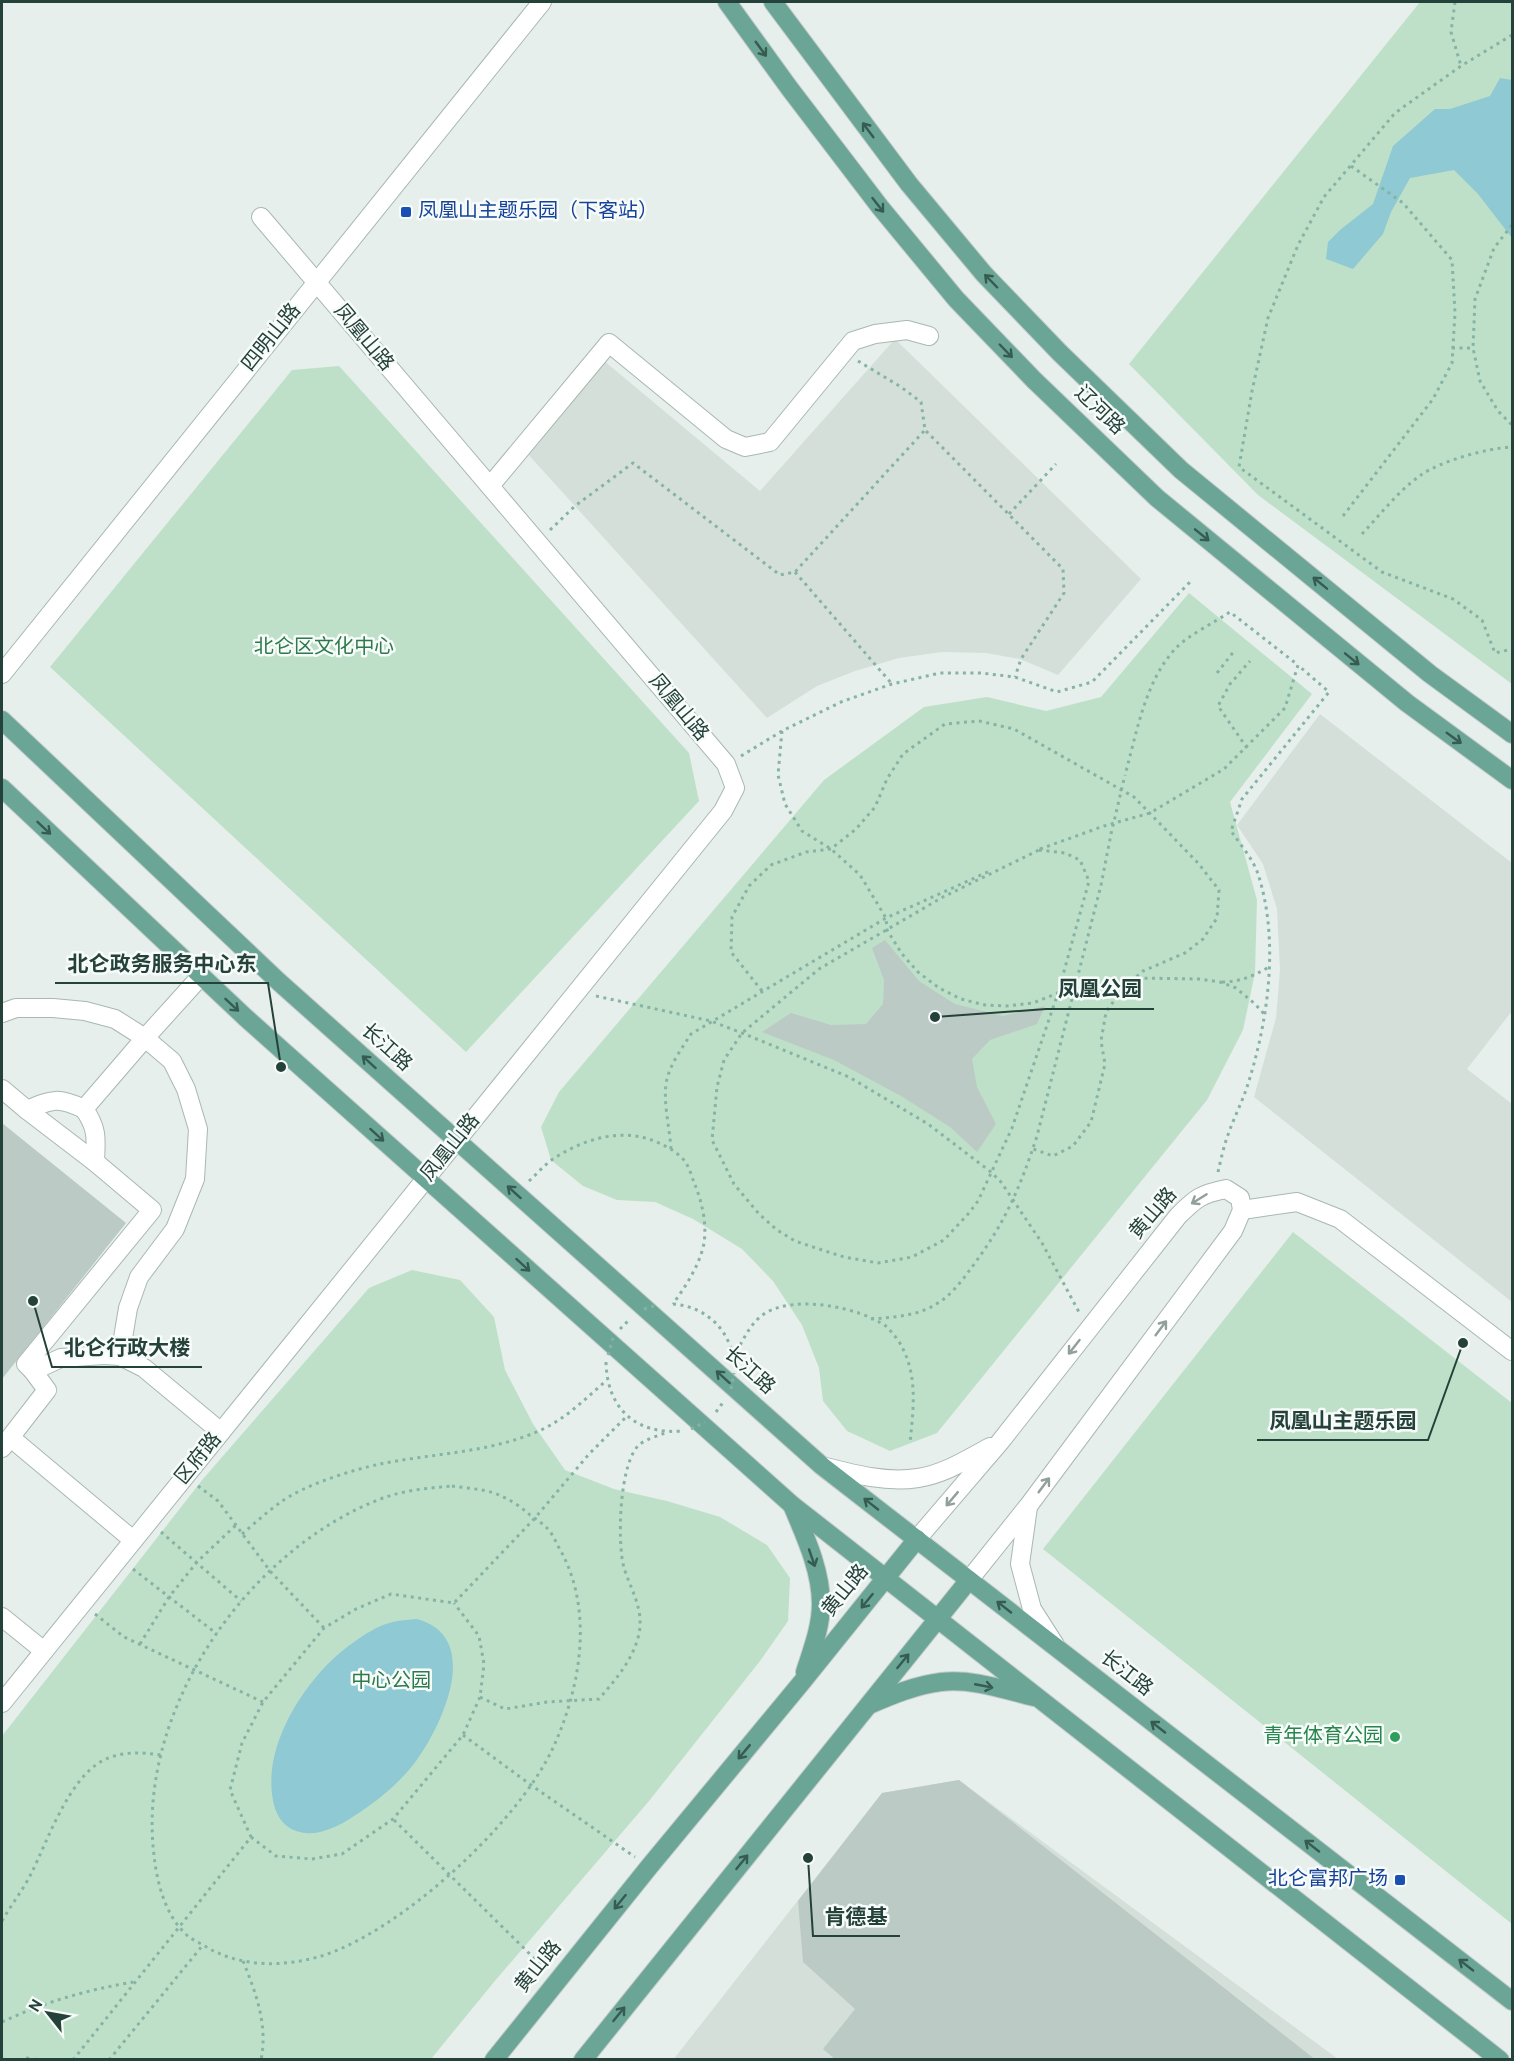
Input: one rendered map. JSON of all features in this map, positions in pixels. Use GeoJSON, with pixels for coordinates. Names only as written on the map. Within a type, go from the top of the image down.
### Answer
{"type":"FeatureCollection","features":[{"type":"Feature","properties":{"kind":"main road","name":"辽河路"},"geometry":{"type":"LineString","coordinates":[[726,2],[880,207],[956,299],[1034,380],[1157,498],[1407,703],[1512,780]]}},
{"type":"Feature","properties":{"kind":"main road","name":"辽河路"},"geometry":{"type":"LineString","coordinates":[[773,2],[909,184],[984,274],[1060,353],[1182,470],[1430,674],[1512,734]]}},
{"type":"Feature","properties":{"kind":"main road","name":"长江路"},"geometry":{"type":"LineString","coordinates":[[2,720],[279,982],[822,1466],[1512,2001]]}},
{"type":"Feature","properties":{"kind":"main road"},"geometry":{"type":"LineString","coordinates":[[2,788],[201,976],[791,1504],[1500,2060]]}},
{"type":"Feature","properties":{"kind":"main road"},"geometry":{"type":"LineString","coordinates":[[791,1504],[819,1580],[821,1604],[819,1625],[802,1682]]}},
{"type":"Feature","properties":{"kind":"main road","name":"黄山路"},"geometry":{"type":"LineString","coordinates":[[494,2060],[917,1539]]}},
{"type":"Feature","properties":{"kind":"main road"},"geometry":{"type":"LineString","coordinates":[[583,2060],[969,1580]]}},
{"type":"Feature","properties":{"kind":"main road"},"geometry":{"type":"LineString","coordinates":[[867,1706],[902,1691],[943,1681],[988,1686],[1041,1699]]}},
{"type":"Feature","properties":{"kind":"street","name":"四明山路"},"geometry":{"type":"LineString","coordinates":[[2,674],[542,2]]}},
{"type":"Feature","properties":{"kind":"street","name":"凤凰山路"},"geometry":{"type":"LineString","coordinates":[[261,217],[726,764],[735,788],[723,811],[396,1215]]}},
{"type":"Feature","properties":{"kind":"street"},"geometry":{"type":"LineString","coordinates":[[490,486],[609,343],[726,440],[745,447],[770,442],[853,341],[875,334],[907,330],[929,336]]}},
{"type":"Feature","properties":{"kind":"street"},"geometry":{"type":"LineString","coordinates":[[84,1108],[201,976]]}},
{"type":"Feature","properties":{"kind":"street"},"geometry":{"type":"LineString","coordinates":[[2,1013],[16,1008],[53,1008],[85,1011],[115,1019],[145,1038],[172,1061],[186,1089],[198,1129],[195,1179],[175,1229],[139,1276],[128,1308],[120,1356]]}},
{"type":"Feature","properties":{"kind":"street"},"geometry":{"type":"LineString","coordinates":[[2,1089],[175,1229]]}},
{"type":"Feature","properties":{"kind":"street"},"geometry":{"type":"LineString","coordinates":[[27,1110],[50,1100],[67,1101],[84,1108],[93,1121],[96,1137],[95,1162]]}},
{"type":"Feature","properties":{"kind":"street"},"geometry":{"type":"LineString","coordinates":[[969,1580],[1029,1505],[1233,1231],[1242,1210],[1240,1198],[1226,1189],[1213,1191]]}},
{"type":"Feature","properties":{"kind":"street","name":"黄山路"},"geometry":{"type":"LineString","coordinates":[[917,1539],[1000,1442],[1178,1216],[1198,1197],[1213,1191]]}},
{"type":"Feature","properties":{"kind":"street"},"geometry":{"type":"LineString","coordinates":[[1242,1210],[1297,1202],[1340,1219],[1512,1350]]}},
{"type":"Feature","properties":{"kind":"street"},"geometry":{"type":"LineString","coordinates":[[133,1540],[6,1443],[47,1390],[27,1364],[152,1210]]}},
{"type":"Feature","properties":{"kind":"street","name":"区府路"},"geometry":{"type":"LineString","coordinates":[[2,1703],[396,1215]]}},
{"type":"Feature","properties":{"kind":"street"},"geometry":{"type":"LineString","coordinates":[[33,1371],[61,1358],[120,1356],[144,1368],[221,1432]]}},
{"type":"Feature","properties":{"kind":"street"},"geometry":{"type":"LineString","coordinates":[[822,1466],[897,1480],[921,1478],[959,1464],[1000,1442]]}},
{"type":"Feature","properties":{"kind":"street"},"geometry":{"type":"LineString","coordinates":[[1029,1505],[1020,1564],[1032,1609],[1059,1651]]}},
{"type":"Feature","properties":{"kind":"street"},"geometry":{"type":"LineString","coordinates":[[2,1617],[44,1651]]}},
{"type":"Feature","properties":{"kind":"path"},"geometry":{"type":"LineString","coordinates":[[1455,2],[1451,32],[1461,66]]}},
{"type":"Feature","properties":{"kind":"path"},"geometry":{"type":"LineString","coordinates":[[1512,35],[1461,66],[1395,113],[1324,197],[1298,245],[1268,318],[1239,466],[1382,572],[1453,599],[1482,620],[1495,653],[1512,649]]}},
{"type":"Feature","properties":{"kind":"path"},"geometry":{"type":"LineString","coordinates":[[1343,516],[1433,399],[1452,363],[1455,314],[1452,260],[1403,203],[1351,165]]}},
{"type":"Feature","properties":{"kind":"path"},"geometry":{"type":"LineString","coordinates":[[1512,225],[1494,248],[1475,299],[1473,348],[1480,381],[1498,411],[1512,424]]}},
{"type":"Feature","properties":{"kind":"path"},"geometry":{"type":"LineString","coordinates":[[1452,348],[1473,348]]}},
{"type":"Feature","properties":{"kind":"path"},"geometry":{"type":"LineString","coordinates":[[843,352],[901,387],[921,402],[925,430],[1063,569],[1064,593],[1020,659],[1015,677]]}},
{"type":"Feature","properties":{"kind":"path"},"geometry":{"type":"LineString","coordinates":[[537,542],[575,506],[633,463],[780,575],[795,572],[925,430]]}},
{"type":"Feature","properties":{"kind":"path"},"geometry":{"type":"LineString","coordinates":[[1362,534],[1421,475],[1451,461],[1496,448],[1512,447]]}},
{"type":"Feature","properties":{"kind":"path"},"geometry":{"type":"LineString","coordinates":[[1008,514],[1056,464]]}},
{"type":"Feature","properties":{"kind":"path"},"geometry":{"type":"LineString","coordinates":[[795,572],[892,684]]}},
{"type":"Feature","properties":{"kind":"path"},"geometry":{"type":"LineString","coordinates":[[726,764],[782,731],[841,702],[892,684],[940,673],[981,673],[1015,677],[1057,692],[1092,682],[1191,581]]}},
{"type":"Feature","properties":{"kind":"path"},"geometry":{"type":"LineString","coordinates":[[871,1319],[904,1316],[924,1310],[942,1300],[958,1285],[996,1234],[1014,1200],[1033,1149],[1101,885],[1118,801],[1149,692],[1159,669],[1177,646],[1230,612],[1298,665],[1329,693],[1242,799],[1231,831],[1258,872],[1266,908],[1269,992],[1246,1091],[1228,1134],[1213,1191]]}},
{"type":"Feature","properties":{"kind":"path"},"geometry":{"type":"LineString","coordinates":[[1217,673],[1235,650]]}},
{"type":"Feature","properties":{"kind":"path"},"geometry":{"type":"LineString","coordinates":[[1247,748],[1218,706],[1230,684],[1250,661]]}},
{"type":"Feature","properties":{"kind":"path"},"geometry":{"type":"LineString","coordinates":[[671,1149],[665,1096],[667,1079],[678,1054],[691,1034],[886,918],[1039,850],[1104,826],[1150,813],[1224,769],[1285,708],[1298,665]]}},
{"type":"Feature","properties":{"kind":"path"},"geometry":{"type":"LineString","coordinates":[[762,991],[731,952],[732,917],[749,886],[771,865],[806,852],[831,849],[856,829],[875,807],[887,779],[903,754],[945,724],[979,721],[1014,729],[1134,797],[1198,863],[1219,890],[1217,918],[1203,939],[1185,953],[1143,971],[1123,988],[1106,1012],[1101,1041],[1105,1064],[1091,1122],[1073,1146],[1053,1156],[1033,1149]]}},
{"type":"Feature","properties":{"kind":"path"},"geometry":{"type":"LineString","coordinates":[[782,731],[778,775],[785,804],[802,831],[831,849],[860,876],[886,918],[887,930],[902,954],[918,972],[939,988],[961,999],[985,1005],[1006,1006],[1033,1003],[1058,993],[1136,978],[1170,977],[1220,982],[1243,980],[1269,967]]}},
{"type":"Feature","properties":{"kind":"path"},"geometry":{"type":"LineString","coordinates":[[1039,850],[1065,853],[1080,860],[1089,881],[1058,993],[1012,1128],[978,1201],[944,1240],[912,1257],[878,1263],[844,1257],[795,1241],[777,1230],[759,1214],[740,1191],[712,1140],[717,1087],[724,1060],[742,1033],[819,969],[943,897],[1039,850]]}},
{"type":"Feature","properties":{"kind":"path"},"geometry":{"type":"LineString","coordinates":[[1220,982],[1236,988],[1264,1015]]}},
{"type":"Feature","properties":{"kind":"path"},"geometry":{"type":"LineString","coordinates":[[577,992],[711,1021],[849,1077],[927,1124],[1001,1182],[1042,1244],[1089,1329]]}},
{"type":"Feature","properties":{"kind":"path"},"geometry":{"type":"LineString","coordinates":[[516,1193],[551,1160],[578,1145],[596,1139],[621,1134],[647,1137],[671,1149],[686,1163],[700,1199],[704,1226],[704,1244],[695,1269],[673,1304]]}},
{"type":"Feature","properties":{"kind":"path"},"geometry":{"type":"LineString","coordinates":[[644,1309],[664,1304],[686,1305],[705,1314],[721,1328],[731,1347],[735,1368],[731,1389],[721,1407],[713,1415]]}},
{"type":"Feature","properties":{"kind":"path"},"geometry":{"type":"LineString","coordinates":[[733,1358],[750,1327],[765,1313],[789,1305],[820,1305],[862,1314],[888,1328],[903,1348],[913,1383],[910,1443]]}},
{"type":"Feature","properties":{"kind":"path"},"geometry":{"type":"LineString","coordinates":[[635,1315],[626,1321],[613,1338],[606,1359],[607,1380],[614,1400],[627,1416],[645,1427],[665,1432],[686,1431],[705,1422]]}},
{"type":"Feature","properties":{"kind":"path"},"geometry":{"type":"LineString","coordinates":[[242,1534],[283,1500],[324,1481],[380,1464],[436,1457],[510,1441],[545,1428],[570,1413],[607,1380]]}},
{"type":"Feature","properties":{"kind":"path"},"geometry":{"type":"LineString","coordinates":[[454,1603],[535,1518],[589,1454],[627,1416]]}},
{"type":"Feature","properties":{"kind":"path"},"geometry":{"type":"LineString","coordinates":[[480,1697],[505,1709],[547,1702],[599,1699],[627,1665],[639,1632],[638,1602],[624,1567],[620,1540],[625,1474],[639,1445],[665,1432]]}},
{"type":"Feature","properties":{"kind":"path"},"geometry":{"type":"LineString","coordinates":[[185,1476],[218,1501],[270,1571],[324,1628]]}},
{"type":"Feature","properties":{"kind":"path"},"geometry":{"type":"LineString","coordinates":[[452,1486],[493,1492],[518,1504],[535,1518],[549,1530],[562,1553],[576,1589],[580,1619],[580,1651],[570,1701],[551,1751],[531,1785],[506,1816],[450,1875],[414,1905],[356,1940],[321,1956],[292,1963],[264,1964],[243,1961],[188,1937],[170,1914],[160,1890],[151,1835],[157,1773],[172,1714],[194,1668],[241,1601],[270,1571],[321,1530],[383,1498],[423,1488],[452,1486]]}},
{"type":"Feature","properties":{"kind":"path"},"geometry":{"type":"LineString","coordinates":[[148,1521],[241,1601]]}},
{"type":"Feature","properties":{"kind":"path"},"geometry":{"type":"LineString","coordinates":[[140,1644],[169,1597],[197,1562],[236,1525]]}},
{"type":"Feature","properties":{"kind":"path"},"geometry":{"type":"LineString","coordinates":[[119,1558],[217,1634]]}},
{"type":"Feature","properties":{"kind":"path"},"geometry":{"type":"LineString","coordinates":[[391,1594],[454,1603],[479,1636],[484,1664],[480,1697],[463,1734],[393,1819],[342,1854],[312,1859],[276,1856],[251,1837],[230,1790],[242,1743],[263,1701],[324,1628],[356,1609],[391,1594]]}},
{"type":"Feature","properties":{"kind":"path"},"geometry":{"type":"LineString","coordinates":[[82,1604],[124,1637],[263,1701]]}},
{"type":"Feature","properties":{"kind":"path"},"geometry":{"type":"LineString","coordinates":[[463,1734],[531,1785],[649,1867]]}},
{"type":"Feature","properties":{"kind":"path"},"geometry":{"type":"LineString","coordinates":[[2,1921],[30,1877],[57,1817],[78,1782],[100,1762],[118,1754],[137,1752],[161,1755]]}},
{"type":"Feature","properties":{"kind":"path"},"geometry":{"type":"LineString","coordinates":[[393,1819],[557,1980]]}},
{"type":"Feature","properties":{"kind":"path"},"geometry":{"type":"LineString","coordinates":[[73,2060],[251,1837]]}},
{"type":"Feature","properties":{"kind":"path"},"geometry":{"type":"LineString","coordinates":[[109,2060],[203,1945]]}},
{"type":"Feature","properties":{"kind":"path"},"geometry":{"type":"LineString","coordinates":[[243,1961],[259,2002],[263,2050],[261,2060]]}},
{"type":"Feature","properties":{"kind":"path"},"geometry":{"type":"LineString","coordinates":[[2,2022],[50,2002],[95,1988],[135,1982]]}},
{"type":"Feature","properties":{"kind":"path"},"geometry":{"type":"LineString","coordinates":[[19,2060],[27,2058],[39,2060]]}},
{"type":"Feature","properties":{"kind":"shaded area"},"geometry":{"type":"Polygon","coordinates":[[[895,339],[1141,579],[1058,675],[1020,659],[986,653],[942,652],[899,658],[855,671],[817,686],[767,718],[526,452],[603,360],[760,491],[895,339]]]}},
{"type":"Feature","properties":{"kind":"shaded area"},"geometry":{"type":"Polygon","coordinates":[[[1320,714],[1512,863],[1512,1011],[1467,1069],[1512,1104],[1512,1302],[1254,1097],[1276,1018],[1280,970],[1277,909],[1263,864],[1237,825],[1320,714]]]}},
{"type":"Feature","properties":{"kind":"shaded area"},"geometry":{"type":"Polygon","coordinates":[[[959,1780],[1338,2059],[673,2060],[882,1793],[959,1780]]]}},
{"type":"Feature","properties":{"kind":"green space"},"geometry":{"type":"Polygon","coordinates":[[[1420,2],[1512,2],[1512,684],[1258,495],[1129,364],[1420,2]]]}},
{"type":"Feature","properties":{"kind":"green space","name":"北仑区文化中心"},"geometry":{"type":"Polygon","coordinates":[[[339,366],[689,753],[699,801],[466,1052],[50,667],[292,370],[339,366]]]}},
{"type":"Feature","properties":{"kind":"green space"},"geometry":{"type":"Polygon","coordinates":[[[1189,593],[1312,694],[1230,802],[1257,900],[1255,973],[1243,1030],[1207,1100],[937,1433],[890,1451],[847,1431],[823,1401],[819,1368],[802,1325],[773,1281],[742,1249],[693,1219],[655,1202],[617,1200],[583,1186],[551,1160],[541,1127],[559,1092],[824,780],[924,707],[987,697],[1046,711],[1101,697],[1189,593]]]}},
{"type":"Feature","properties":{"kind":"green space","name":"青年体育公园"},"geometry":{"type":"Polygon","coordinates":[[[1293,1232],[1512,1403],[1512,1924],[1043,1549],[1293,1232]]]}},
{"type":"Feature","properties":{"kind":"green space","name":"中心公园"},"geometry":{"type":"Polygon","coordinates":[[[412,1270],[460,1280],[494,1317],[505,1370],[533,1424],[565,1470],[614,1489],[667,1501],[720,1517],[767,1545],[790,1578],[788,1621],[760,1661],[649,1801],[431,2059],[2,2059],[2,1736],[203,1479],[369,1288],[412,1270]]]}},
{"type":"Feature","properties":{"kind":"water"},"geometry":{"type":"Polygon","coordinates":[[[1500,78],[1512,80],[1512,238],[1478,194],[1454,170],[1410,178],[1391,212],[1383,234],[1353,269],[1326,259],[1328,242],[1373,204],[1393,146],[1435,109],[1450,109],[1490,96],[1500,78]]]}},
{"type":"Feature","properties":{"kind":"water"},"geometry":{"type":"Polygon","coordinates":[[[417,1619],[437,1629],[448,1644],[453,1662],[446,1705],[427,1745],[394,1785],[346,1821],[317,1833],[294,1830],[281,1820],[274,1805],[271,1785],[277,1745],[295,1706],[320,1673],[351,1644],[386,1624],[417,1619]]]}},
{"type":"Feature","properties":{"kind":"building"},"geometry":{"type":"Polygon","coordinates":[[[885,940],[919,981],[955,1004],[1003,1016],[1045,1006],[1037,1024],[990,1040],[972,1059],[977,1087],[996,1124],[977,1152],[950,1127],[901,1096],[834,1060],[762,1032],[791,1013],[831,1025],[866,1024],[883,1004],[884,980],[872,948],[885,940]]]}},
{"type":"Feature","properties":{"kind":"building"},"geometry":{"type":"Polygon","coordinates":[[[2,1123],[126,1223],[2,1379],[2,1123]]]}},
{"type":"Feature","properties":{"kind":"building"},"geometry":{"type":"Polygon","coordinates":[[[959,1780],[1316,2060],[836,2060],[823,2049],[855,2009],[803,1962],[798,1901],[882,1793],[959,1780]]]}},
{"type":"Feature","properties":{"kind":"place","name":"凤凰山主题乐园（下客站）"},"geometry":{"type":"Point","coordinates":[406,212]}},
{"type":"Feature","properties":{"kind":"place","name":"凤凰公园"},"geometry":{"type":"Point","coordinates":[935,1017]}},
{"type":"Feature","properties":{"kind":"place","name":"北仑政务服务中心东"},"geometry":{"type":"Point","coordinates":[281,1067]}},
{"type":"Feature","properties":{"kind":"place","name":"北仑行政大楼"},"geometry":{"type":"Point","coordinates":[33,1301]}},
{"type":"Feature","properties":{"kind":"place","name":"凤凰山主题乐园"},"geometry":{"type":"Point","coordinates":[1463,1343]}},
{"type":"Feature","properties":{"kind":"place","name":"青年体育公园"},"geometry":{"type":"Point","coordinates":[1395,1737]}},
{"type":"Feature","properties":{"kind":"place","name":"肯德基"},"geometry":{"type":"Point","coordinates":[808,1858]}},
{"type":"Feature","properties":{"kind":"place","name":"北仑富邦广场"},"geometry":{"type":"Point","coordinates":[1400,1880]}}]}
